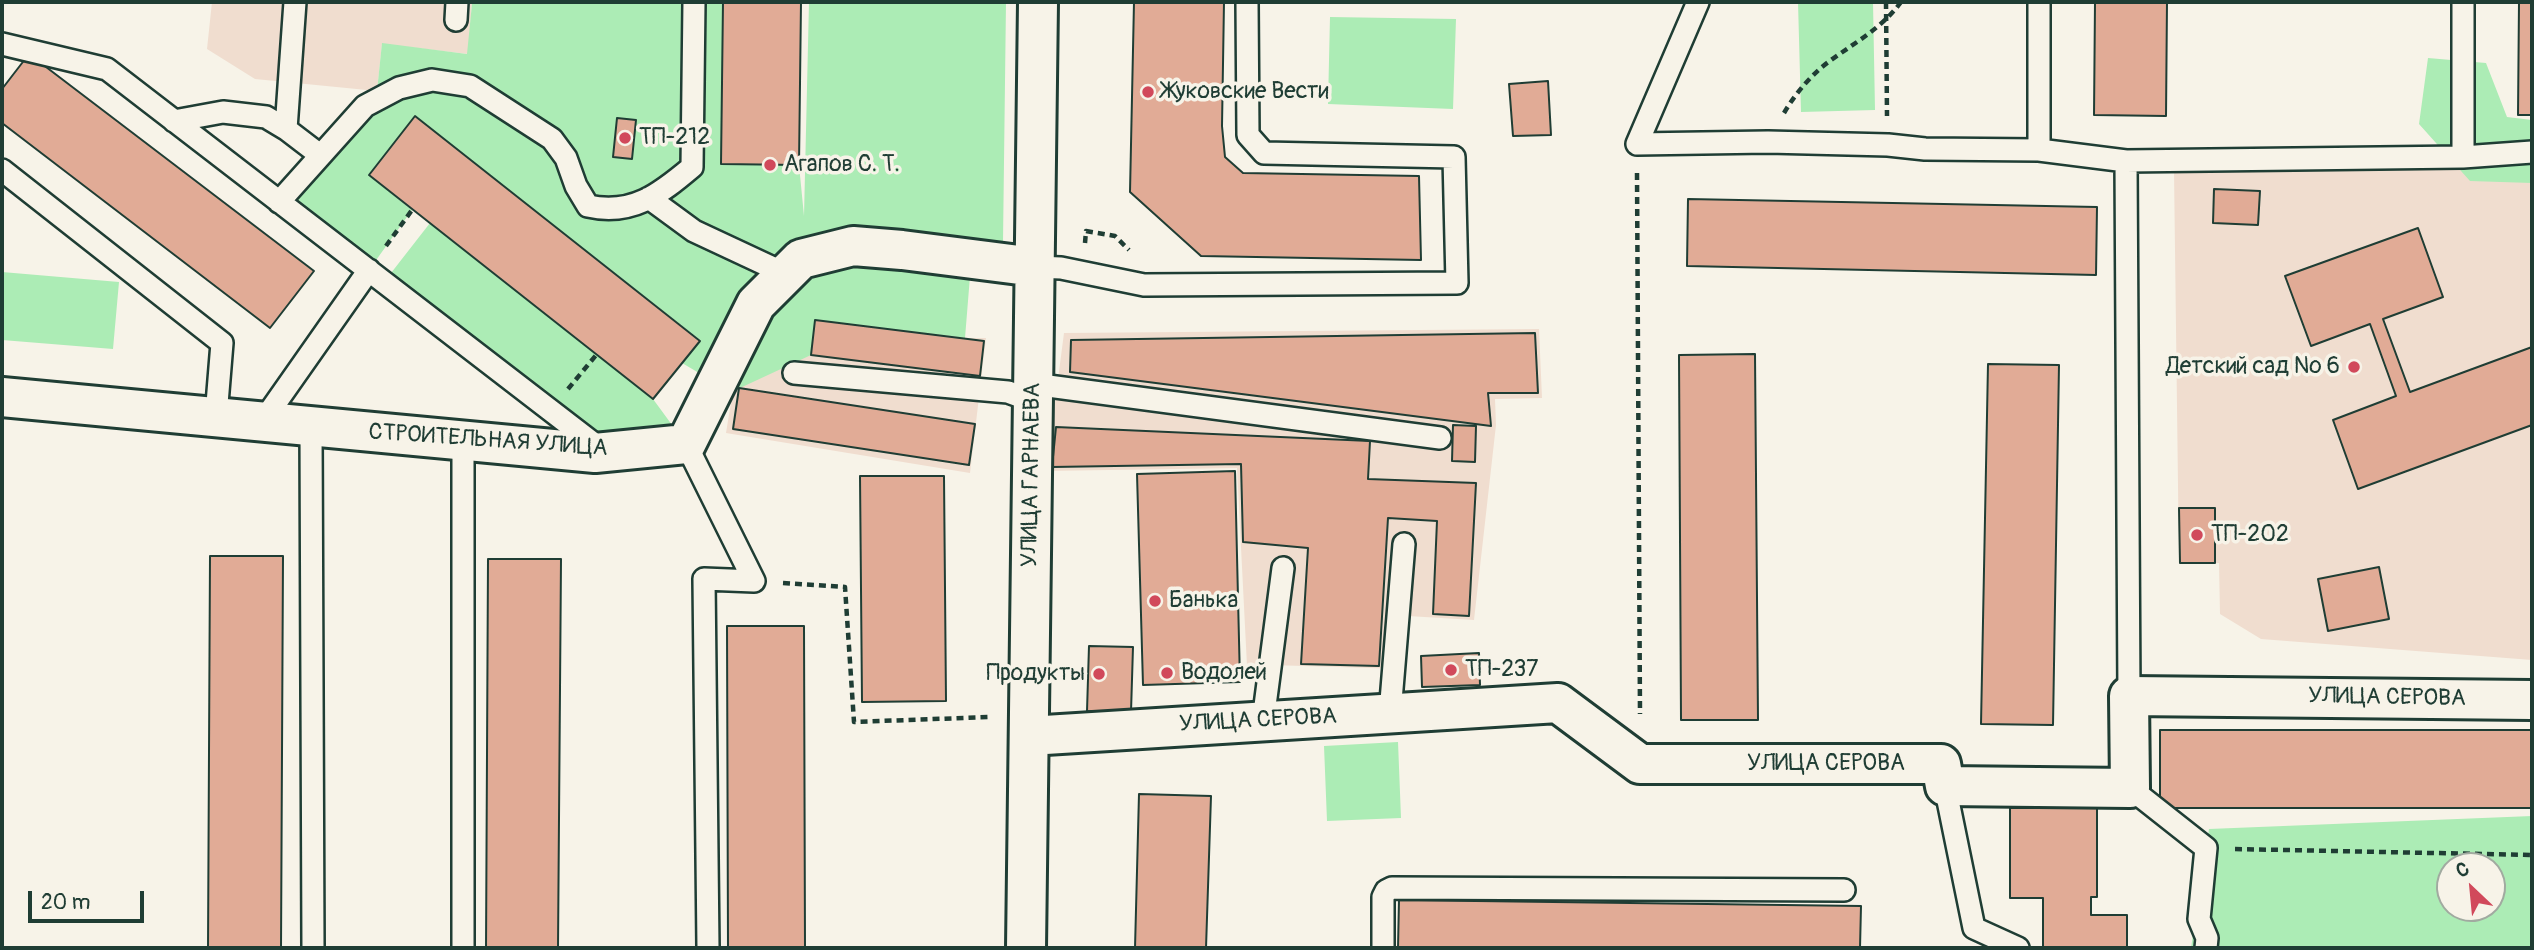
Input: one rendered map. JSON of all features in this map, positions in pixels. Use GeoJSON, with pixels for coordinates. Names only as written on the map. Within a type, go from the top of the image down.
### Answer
{"type":"FeatureCollection","features":[{"type":"Feature","properties":{"kind":"street","name":"УЛИЦА ГАРНАЕВА"},"geometry":{"type":"LineString","coordinates":[[1026,948],[1038,2]]}},
{"type":"Feature","properties":{"kind":"street"},"geometry":{"type":"LineString","coordinates":[[686,444],[756,304],[800,259],[853,246],[1035,267]]}},
{"type":"Feature","properties":{"kind":"street","name":"СТРОИТЕЛЬНАЯ УЛИЦА"},"geometry":{"type":"LineString","coordinates":[[2,397],[606,452],[686,444]]}},
{"type":"Feature","properties":{"kind":"street"},"geometry":{"type":"LineString","coordinates":[[1945,786],[2130,788],[2129,696]]}},
{"type":"Feature","properties":{"kind":"street","name":"УЛИЦА СЕРОВА"},"geometry":{"type":"LineString","coordinates":[[2129,696],[2532,700]]}},
{"type":"Feature","properties":{"kind":"street","name":"УЛИЦА СЕРОВА"},"geometry":{"type":"LineString","coordinates":[[1029,736],[1558,703],[1640,764],[1941,764],[1945,786]]}},
{"type":"Feature","properties":{"kind":"lane"},"geometry":{"type":"LineString","coordinates":[[285,129],[295,2]]}},
{"type":"Feature","properties":{"kind":"lane"},"geometry":{"type":"LineString","coordinates":[[279,202],[365,106],[399,88],[432,80],[470,86],[552,139],[566,158],[576,186],[588,206],[606,210],[635,205],[663,191],[692,167],[694,2]]}},
{"type":"Feature","properties":{"kind":"lane"},"geometry":{"type":"LineString","coordinates":[[1035,267],[1062,268],[1144,285],[1457,283],[1454,156],[1264,153],[1248,135],[1247,2]]}},
{"type":"Feature","properties":{"kind":"lane"},"geometry":{"type":"LineString","coordinates":[[1698,2],[1637,144],[1768,142],[1888,145],[1925,149],[2039,150],[2126,161],[2463,157],[2532,152]]}},
{"type":"Feature","properties":{"kind":"lane"},"geometry":{"type":"LineString","coordinates":[[2039,2],[2039,150]]}},
{"type":"Feature","properties":{"kind":"lane"},"geometry":{"type":"LineString","coordinates":[[2463,2],[2463,157]]}},
{"type":"Feature","properties":{"kind":"lane"},"geometry":{"type":"LineString","coordinates":[[2,44],[107,69],[606,452]]}},
{"type":"Feature","properties":{"kind":"lane"},"geometry":{"type":"LineString","coordinates":[[174,121],[223,112],[265,117],[320,155]]}},
{"type":"Feature","properties":{"kind":"lane"},"geometry":{"type":"LineString","coordinates":[[2126,161],[2129,696]]}},
{"type":"Feature","properties":{"kind":"lane"},"geometry":{"type":"LineString","coordinates":[[2,170],[222,342],[216,416]]}},
{"type":"Feature","properties":{"kind":"lane"},"geometry":{"type":"LineString","coordinates":[[649,198],[694,231],[786,274]]}},
{"type":"Feature","properties":{"kind":"lane"},"geometry":{"type":"LineString","coordinates":[[263,421],[369,270]]}},
{"type":"Feature","properties":{"kind":"lane"},"geometry":{"type":"LineString","coordinates":[[794,373],[1033,393],[1440,438]]}},
{"type":"Feature","properties":{"kind":"lane"},"geometry":{"type":"LineString","coordinates":[[311,427],[313,948]]}},
{"type":"Feature","properties":{"kind":"lane"},"geometry":{"type":"LineString","coordinates":[[463,441],[463,948]]}},
{"type":"Feature","properties":{"kind":"lane"},"geometry":{"type":"LineString","coordinates":[[686,444],[754,581],[704,579],[708,948]]}},
{"type":"Feature","properties":{"kind":"lane"},"geometry":{"type":"LineString","coordinates":[[1390,713],[1404,544]]}},
{"type":"Feature","properties":{"kind":"lane"},"geometry":{"type":"LineString","coordinates":[[1263,721],[1283,568]]}},
{"type":"Feature","properties":{"kind":"lane"},"geometry":{"type":"LineString","coordinates":[[1945,786],[1974,928],[2018,948]]}},
{"type":"Feature","properties":{"kind":"lane"},"geometry":{"type":"LineString","coordinates":[[2130,788],[2206,848],[2199,919],[2207,938],[2206,948]]}},
{"type":"Feature","properties":{"kind":"lane"},"geometry":{"type":"LineString","coordinates":[[1383,948],[1383,897],[1386,891],[1392,888],[1844,890]]}},
{"type":"Feature","properties":{"kind":"path"},"geometry":{"type":"LineString","coordinates":[[1886,2],[1888,145]]}},
{"type":"Feature","properties":{"kind":"path"},"geometry":{"type":"LineString","coordinates":[[1768,142],[1800,88],[1823,66],[1886,19],[1901,2]]}},
{"type":"Feature","properties":{"kind":"path"},"geometry":{"type":"LineString","coordinates":[[1637,144],[1640,764]]}},
{"type":"Feature","properties":{"kind":"path"},"geometry":{"type":"LineString","coordinates":[[369,270],[412,210]]}},
{"type":"Feature","properties":{"kind":"path"},"geometry":{"type":"LineString","coordinates":[[1082,272],[1086,231],[1115,236],[1135,255]]}},
{"type":"Feature","properties":{"kind":"path"},"geometry":{"type":"LineString","coordinates":[[551,410],[597,354]]}},
{"type":"Feature","properties":{"kind":"path"},"geometry":{"type":"LineString","coordinates":[[754,581],[845,587],[854,722],[989,717]]}},
{"type":"Feature","properties":{"kind":"path"},"geometry":{"type":"LineString","coordinates":[[2206,848],[2532,855]]}},
{"type":"Feature","properties":{"kind":"shaded area"},"geometry":{"type":"Polygon","coordinates":[[[212,2],[475,2],[472,4],[468,54],[382,44],[377,91],[255,79],[207,49],[212,2]]]}},
{"type":"Feature","properties":{"kind":"shaded area","name":"Детский сад № 6"},"geometry":{"type":"Polygon","coordinates":[[[2532,169],[2532,660],[2261,639],[2220,614],[2219,563],[2179,564],[2174,171],[2532,169]]]}},
{"type":"Feature","properties":{"kind":"shaded area"},"geometry":{"type":"Polygon","coordinates":[[[810,316],[965,338],[986,338],[970,473],[726,433],[734,384],[810,316]]]}},
{"type":"Feature","properties":{"kind":"shaded area"},"geometry":{"type":"Polygon","coordinates":[[[1539,329],[1542,398],[1495,399],[1496,425],[1474,620],[1408,616],[1403,669],[1247,666],[1237,468],[1046,471],[1064,333],[1539,329]]]}},
{"type":"Feature","properties":{"kind":"green space"},"geometry":{"type":"Polygon","coordinates":[[[724,2],[721,164],[799,165],[804,216],[809,2],[1006,2],[1003,242],[973,239],[965,338],[815,320],[811,355],[740,388],[734,384],[716,383],[682,363],[700,340],[415,117],[369,175],[412,210],[369,270],[279,202],[377,91],[382,43],[467,54],[472,4],[724,2]]]}},
{"type":"Feature","properties":{"kind":"green space"},"geometry":{"type":"Polygon","coordinates":[[[1798,2],[1873,2],[1875,110],[1801,112],[1798,2]]]}},
{"type":"Feature","properties":{"kind":"green space"},"geometry":{"type":"Polygon","coordinates":[[[1330,17],[1456,19],[1453,109],[1328,104],[1330,17]]]}},
{"type":"Feature","properties":{"kind":"green space"},"geometry":{"type":"Polygon","coordinates":[[[2428,58],[2486,63],[2507,117],[2532,120],[2532,183],[2470,181],[2419,124],[2428,58]]]}},
{"type":"Feature","properties":{"kind":"green space"},"geometry":{"type":"Polygon","coordinates":[[[430,223],[653,399],[686,444],[606,452],[384,282],[430,223]]]}},
{"type":"Feature","properties":{"kind":"green space"},"geometry":{"type":"Polygon","coordinates":[[[2,272],[119,282],[113,349],[2,340],[2,272]]]}},
{"type":"Feature","properties":{"kind":"green space"},"geometry":{"type":"Polygon","coordinates":[[[1398,742],[1401,818],[1327,821],[1324,746],[1398,742]]]}},
{"type":"Feature","properties":{"kind":"green space"},"geometry":{"type":"Polygon","coordinates":[[[2532,816],[2532,948],[2191,948],[2209,829],[2532,816]]]}},
{"type":"Feature","properties":{"kind":"building"},"geometry":{"type":"Polygon","coordinates":[[[723,2],[801,2],[799,165],[721,164],[723,2]]]}},
{"type":"Feature","properties":{"kind":"building"},"geometry":{"type":"Polygon","coordinates":[[[1134,2],[1224,2],[1222,126],[1225,157],[1243,173],[1419,176],[1421,260],[1201,256],[1130,192],[1134,2]]]}},
{"type":"Feature","properties":{"kind":"building"},"geometry":{"type":"Polygon","coordinates":[[[2095,2],[2167,2],[2166,116],[2094,115],[2095,2]]]}},
{"type":"Feature","properties":{"kind":"building"},"geometry":{"type":"Polygon","coordinates":[[[2519,2],[2532,2],[2532,115],[2518,115],[2519,2]]]}},
{"type":"Feature","properties":{"kind":"building"},"geometry":{"type":"Polygon","coordinates":[[[29,54],[314,271],[270,328],[2,123],[2,89],[29,54]]]}},
{"type":"Feature","properties":{"kind":"building"},"geometry":{"type":"Polygon","coordinates":[[[1548,81],[1551,135],[1513,136],[1509,84],[1548,81]]]}},
{"type":"Feature","properties":{"kind":"building"},"geometry":{"type":"Polygon","coordinates":[[[415,116],[700,341],[653,399],[369,175],[415,116]]]}},
{"type":"Feature","properties":{"kind":"building","name":"ТП-212"},"geometry":{"type":"Polygon","coordinates":[[[617,118],[636,120],[632,159],[613,157],[617,118]]]}},
{"type":"Feature","properties":{"kind":"building"},"geometry":{"type":"Polygon","coordinates":[[[2214,189],[2260,191],[2258,225],[2213,223],[2214,189]]]}},
{"type":"Feature","properties":{"kind":"building"},"geometry":{"type":"Polygon","coordinates":[[[1688,199],[2097,207],[2096,275],[1687,266],[1688,199]]]}},
{"type":"Feature","properties":{"kind":"building"},"geometry":{"type":"Polygon","coordinates":[[[2418,228],[2443,297],[2383,319],[2410,392],[2532,347],[2532,425],[2358,489],[2333,420],[2396,396],[2370,324],[2311,346],[2285,276],[2418,228]]]}},
{"type":"Feature","properties":{"kind":"building"},"geometry":{"type":"Polygon","coordinates":[[[815,320],[984,341],[980,376],[811,355],[815,320]]]}},
{"type":"Feature","properties":{"kind":"building"},"geometry":{"type":"Polygon","coordinates":[[[1535,333],[1538,393],[1488,393],[1491,426],[1070,372],[1071,340],[1535,333]]]}},
{"type":"Feature","properties":{"kind":"building"},"geometry":{"type":"Polygon","coordinates":[[[1755,354],[1758,720],[1681,720],[1679,355],[1755,354]]]}},
{"type":"Feature","properties":{"kind":"building"},"geometry":{"type":"Polygon","coordinates":[[[1988,364],[2059,365],[2053,725],[1981,724],[1988,364]]]}},
{"type":"Feature","properties":{"kind":"building"},"geometry":{"type":"Polygon","coordinates":[[[739,388],[975,424],[969,465],[733,429],[739,388]]]}},
{"type":"Feature","properties":{"kind":"building"},"geometry":{"type":"Polygon","coordinates":[[[1453,425],[1476,426],[1475,462],[1452,461],[1453,425]]]}},
{"type":"Feature","properties":{"kind":"building"},"geometry":{"type":"Polygon","coordinates":[[[1056,427],[1370,441],[1368,479],[1476,483],[1469,616],[1433,614],[1437,521],[1388,518],[1379,666],[1301,664],[1308,548],[1243,542],[1241,464],[1052,467],[1056,427]]]}},
{"type":"Feature","properties":{"kind":"building"},"geometry":{"type":"Polygon","coordinates":[[[1235,471],[1240,682],[1143,685],[1137,474],[1235,471]]]}},
{"type":"Feature","properties":{"kind":"building"},"geometry":{"type":"Polygon","coordinates":[[[860,476],[944,476],[946,701],[862,702],[860,476]]]}},
{"type":"Feature","properties":{"kind":"building","name":"ТП-202"},"geometry":{"type":"Polygon","coordinates":[[[2179,508],[2215,508],[2215,563],[2180,563],[2179,508]]]}},
{"type":"Feature","properties":{"kind":"building"},"geometry":{"type":"Polygon","coordinates":[[[210,556],[283,556],[281,948],[208,948],[210,556]]]}},
{"type":"Feature","properties":{"kind":"building"},"geometry":{"type":"Polygon","coordinates":[[[488,559],[561,559],[558,948],[486,948],[488,559]]]}},
{"type":"Feature","properties":{"kind":"building"},"geometry":{"type":"Polygon","coordinates":[[[2379,567],[2389,619],[2328,631],[2318,579],[2379,567]]]}},
{"type":"Feature","properties":{"kind":"building"},"geometry":{"type":"Polygon","coordinates":[[[727,626],[804,626],[805,948],[728,948],[727,626]]]}},
{"type":"Feature","properties":{"kind":"building"},"geometry":{"type":"Polygon","coordinates":[[[1089,646],[1133,647],[1131,712],[1087,711],[1089,646]]]}},
{"type":"Feature","properties":{"kind":"building","name":"ТП-237"},"geometry":{"type":"Polygon","coordinates":[[[1479,653],[1480,685],[1422,687],[1421,656],[1479,653]]]}},
{"type":"Feature","properties":{"kind":"building"},"geometry":{"type":"Polygon","coordinates":[[[2160,730],[2532,730],[2532,808],[2160,808],[2160,730]]]}},
{"type":"Feature","properties":{"kind":"building"},"geometry":{"type":"Polygon","coordinates":[[[1139,794],[1211,796],[1206,948],[1135,948],[1139,794]]]}},
{"type":"Feature","properties":{"kind":"building"},"geometry":{"type":"Polygon","coordinates":[[[2010,808],[2097,808],[2097,897],[2091,897],[2091,915],[2127,915],[2127,948],[2043,948],[2043,898],[2010,898],[2010,808]]]}},
{"type":"Feature","properties":{"kind":"building"},"geometry":{"type":"Polygon","coordinates":[[[1399,900],[1861,906],[1860,948],[1398,948],[1399,900]]]}},
{"type":"Feature","properties":{"kind":"place","name":"Жуковские Вести"},"geometry":{"type":"Point","coordinates":[1148,92]}},
{"type":"Feature","properties":{"kind":"place","name":"ТП-212"},"geometry":{"type":"Point","coordinates":[625,138]}},
{"type":"Feature","properties":{"kind":"place","name":"Агапов С. Т."},"geometry":{"type":"Point","coordinates":[770,165]}},
{"type":"Feature","properties":{"kind":"place","name":"Детский сад № 6"},"geometry":{"type":"Point","coordinates":[2354,367]}},
{"type":"Feature","properties":{"kind":"place","name":"ТП-202"},"geometry":{"type":"Point","coordinates":[2197,535]}},
{"type":"Feature","properties":{"kind":"place","name":"Банька"},"geometry":{"type":"Point","coordinates":[1155,601]}},
{"type":"Feature","properties":{"kind":"place","name":"ТП-237"},"geometry":{"type":"Point","coordinates":[1451,670]}},
{"type":"Feature","properties":{"kind":"place","name":"Водолей"},"geometry":{"type":"Point","coordinates":[1167,673]}},
{"type":"Feature","properties":{"kind":"place","name":"Продукты"},"geometry":{"type":"Point","coordinates":[1099,674]}}]}
